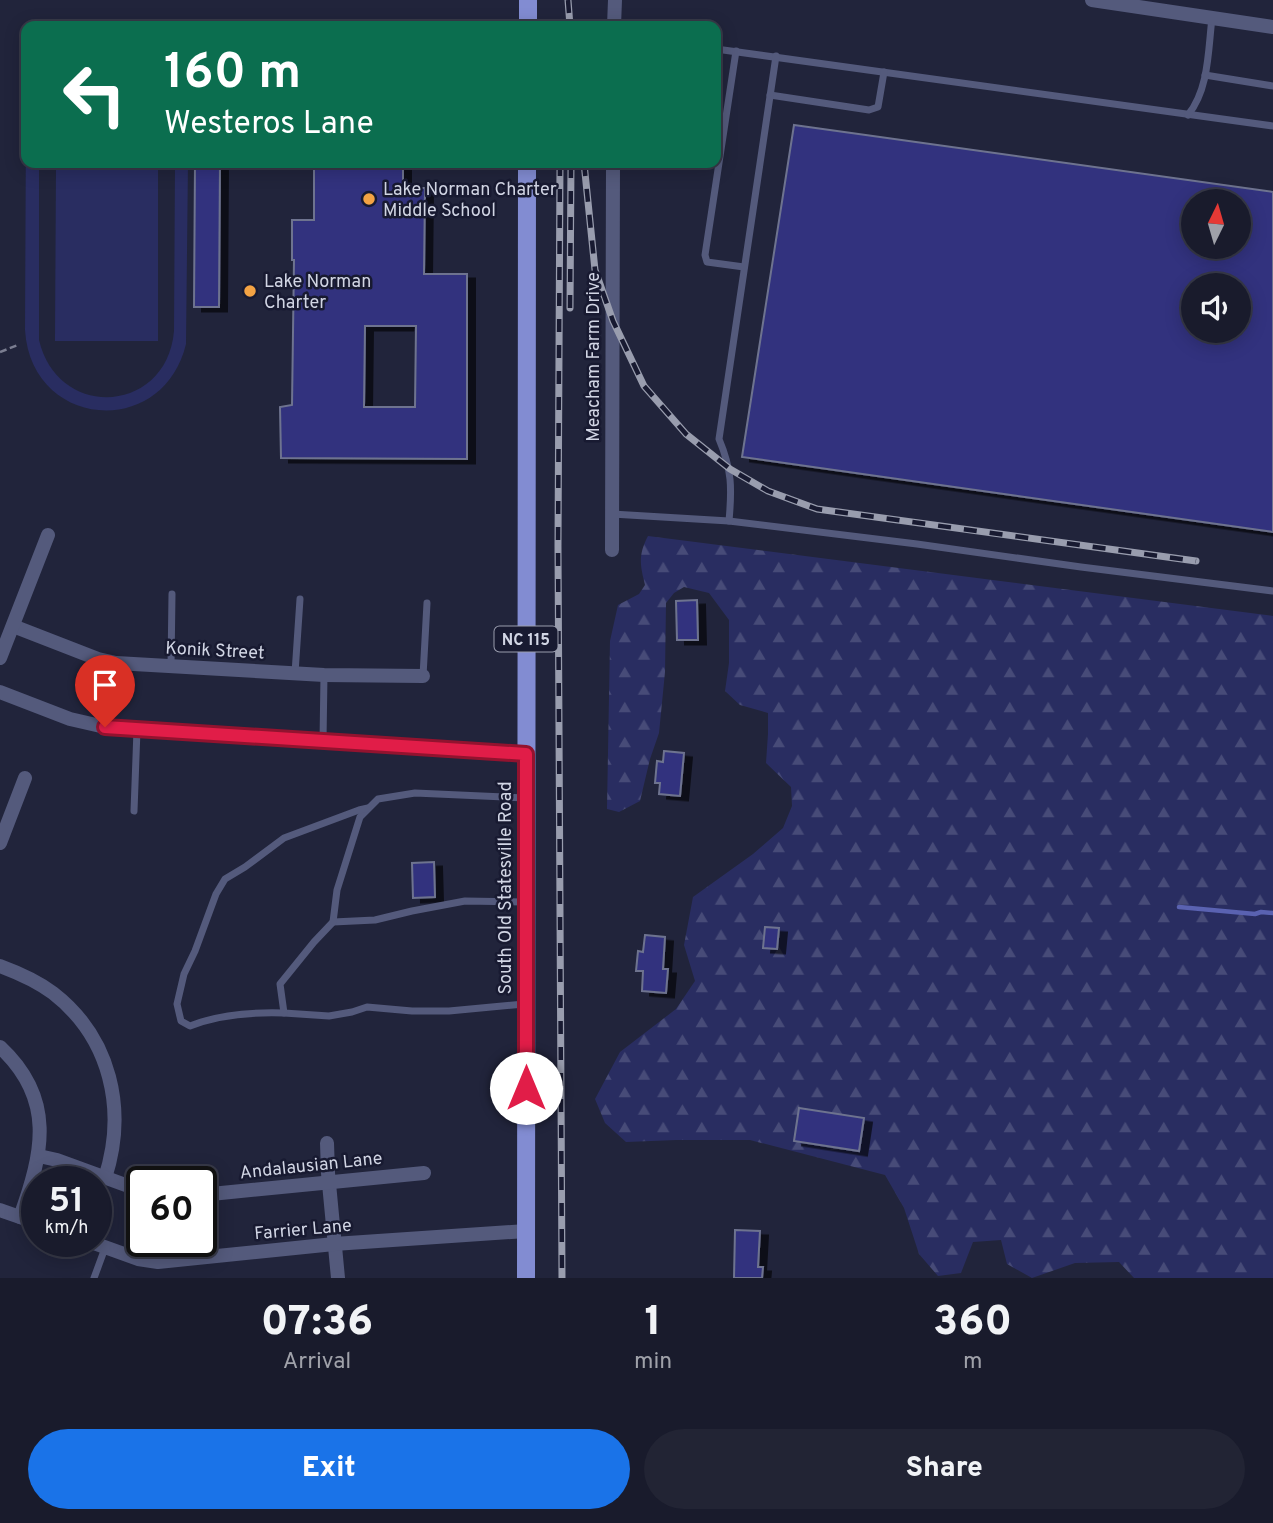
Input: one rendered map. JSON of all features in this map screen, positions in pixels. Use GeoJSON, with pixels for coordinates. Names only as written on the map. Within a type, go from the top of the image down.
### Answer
{"type":"FeatureCollection","features":[{"type":"Feature","properties":{"kind":"main road"},"geometry":{"type":"LineString","coordinates":[[528,0],[528,21]]}},
{"type":"Feature","properties":{"kind":"main road","name":"South Old Statesville Road"},"geometry":{"type":"LineString","coordinates":[[526,1278],[527,168]]}},
{"type":"Feature","properties":{"kind":"street"},"geometry":{"type":"LineString","coordinates":[[614,21],[615,0]]}},
{"type":"Feature","properties":{"kind":"street"},"geometry":{"type":"LineString","coordinates":[[1092,0],[1273,27]]}},
{"type":"Feature","properties":{"kind":"street","name":"Meacham Farm Drive"},"geometry":{"type":"LineString","coordinates":[[612,550],[613,168]]}},
{"type":"Feature","properties":{"kind":"street"},"geometry":{"type":"LineString","coordinates":[[0,658],[48,535]]}},
{"type":"Feature","properties":{"kind":"street","name":"Konik Street"},"geometry":{"type":"LineString","coordinates":[[13,626],[107,662],[324,675],[423,676]]}},
{"type":"Feature","properties":{"kind":"street"},"geometry":{"type":"LineString","coordinates":[[0,692],[70,719],[105,727],[526,754]]}},
{"type":"Feature","properties":{"kind":"street"},"geometry":{"type":"LineString","coordinates":[[0,843],[25,778]]}},
{"type":"Feature","properties":{"kind":"street"},"geometry":{"type":"LineString","coordinates":[[0,966],[40,985],[65,1004],[86,1028],[102,1055],[111,1085],[116,1117],[114,1148],[109,1166]]}},
{"type":"Feature","properties":{"kind":"street"},"geometry":{"type":"LineString","coordinates":[[0,1047],[19,1067],[32,1091],[39,1116],[40,1143],[32,1183],[20,1217],[0,1210]]}},
{"type":"Feature","properties":{"kind":"street"},"geometry":{"type":"LineString","coordinates":[[327,1143],[328,1182],[338,1278]]}},
{"type":"Feature","properties":{"kind":"street"},"geometry":{"type":"LineString","coordinates":[[39,1156],[73,1166]]}},
{"type":"Feature","properties":{"kind":"street","name":"Andalausian Lane"},"geometry":{"type":"LineString","coordinates":[[217,1193],[424,1173]]}},
{"type":"Feature","properties":{"kind":"street","name":"Farrier Lane"},"geometry":{"type":"LineString","coordinates":[[112,1250],[138,1259],[158,1262],[334,1244],[526,1231]]}},
{"type":"Feature","properties":{"kind":"lane"},"geometry":{"type":"LineString","coordinates":[[1188,115],[1197,104],[1205,75],[1212,18]]}},
{"type":"Feature","properties":{"kind":"lane"},"geometry":{"type":"LineString","coordinates":[[721,50],[1273,126]]}},
{"type":"Feature","properties":{"kind":"lane"},"geometry":{"type":"LineString","coordinates":[[721,150],[736,51]]}},
{"type":"Feature","properties":{"kind":"lane"},"geometry":{"type":"LineString","coordinates":[[729,521],[732,492],[730,469],[719,439],[776,57]]}},
{"type":"Feature","properties":{"kind":"lane"},"geometry":{"type":"LineString","coordinates":[[770,95],[869,110],[878,107],[884,72]]}},
{"type":"Feature","properties":{"kind":"lane"},"geometry":{"type":"LineString","coordinates":[[1205,75],[1273,86]]}},
{"type":"Feature","properties":{"kind":"lane"},"geometry":{"type":"LineString","coordinates":[[718,168],[705,255],[707,262],[744,267]]}},
{"type":"Feature","properties":{"kind":"lane"},"geometry":{"type":"LineString","coordinates":[[612,514],[729,521],[1273,591]]}},
{"type":"Feature","properties":{"kind":"lane"},"geometry":{"type":"LineString","coordinates":[[170,667],[172,594]]}},
{"type":"Feature","properties":{"kind":"lane"},"geometry":{"type":"LineString","coordinates":[[295,673],[300,599]]}},
{"type":"Feature","properties":{"kind":"lane"},"geometry":{"type":"LineString","coordinates":[[423,676],[427,603]]}},
{"type":"Feature","properties":{"kind":"lane"},"geometry":{"type":"LineString","coordinates":[[323,741],[324,675]]}},
{"type":"Feature","properties":{"kind":"lane"},"geometry":{"type":"LineString","coordinates":[[134,810],[137,730]]}},
{"type":"Feature","properties":{"kind":"lane"},"geometry":{"type":"LineString","coordinates":[[284,1013],[280,984],[332,922],[337,890],[360,817],[378,799],[415,793],[526,797]]}},
{"type":"Feature","properties":{"kind":"lane"},"geometry":{"type":"LineString","coordinates":[[368,808],[284,838],[225,879],[216,894],[184,974],[177,1004],[181,1021],[190,1026],[208,1018],[262,1012],[329,1016],[368,1007],[449,1011],[526,1004]]}},
{"type":"Feature","properties":{"kind":"lane"},"geometry":{"type":"LineString","coordinates":[[332,922],[375,920],[465,901],[526,902]]}},
{"type":"Feature","properties":{"kind":"lane"},"geometry":{"type":"LineString","coordinates":[[94,1278],[101,1257]]}},
{"type":"Feature","properties":{"kind":"path"},"geometry":{"type":"LineString","coordinates":[[0,352],[18,345]]}},
{"type":"Feature","properties":{"kind":"green space"},"geometry":{"type":"Polygon","coordinates":[[[26,168],[39,168],[39,340],[50,366],[67,384],[88,395],[111,397],[133,392],[153,379],[167,359],[174,331],[175,168],[188,168],[186,344],[173,375],[152,396],[127,408],[99,410],[73,403],[49,387],[33,363],[25,330],[26,168]]]}},
{"type":"Feature","properties":{"kind":"green space"},"geometry":{"type":"Polygon","coordinates":[[[56,168],[158,168],[158,341],[55,341],[56,168]]]}},
{"type":"Feature","properties":{"kind":"green space"},"geometry":{"type":"Polygon","coordinates":[[[648,536],[1273,616],[1273,1278],[1134,1278],[1119,1262],[1075,1263],[1032,1278],[1007,1264],[1001,1240],[973,1242],[961,1273],[938,1276],[919,1254],[904,1208],[885,1175],[750,1140],[626,1142],[605,1123],[595,1099],[620,1052],[676,1009],[695,981],[684,945],[693,897],[753,854],[783,828],[792,806],[791,787],[766,763],[768,713],[740,705],[725,691],[729,663],[729,620],[709,593],[684,587],[674,593],[666,603],[665,672],[659,733],[640,801],[619,812],[607,809],[610,641],[618,605],[639,594],[645,585],[641,560],[648,536]]]}},
{"type":"Feature","properties":{"kind":"building"},"geometry":{"type":"Polygon","coordinates":[[[794,125],[1273,192],[1273,532],[742,457],[794,125]]]}},
{"type":"Feature","properties":{"kind":"building"},"geometry":{"type":"Polygon","coordinates":[[[195,168],[220,168],[219,307],[194,307],[195,168]]]}},
{"type":"Feature","properties":{"kind":"building"},"geometry":{"type":"Polygon","coordinates":[[[314,168],[403,168],[403,188],[425,188],[424,274],[467,274],[467,459],[281,458],[280,407],[292,405],[292,220],[314,220],[314,168]],[[365,326],[364,407],[415,407],[416,326],[365,326]]]}},
{"type":"Feature","properties":{"kind":"building"},"geometry":{"type":"Polygon","coordinates":[[[697,600],[698,640],[677,640],[676,601],[697,600]]]}},
{"type":"Feature","properties":{"kind":"building"},"geometry":{"type":"Polygon","coordinates":[[[664,751],[684,753],[680,796],[659,794],[660,783],[655,783],[657,761],[663,762],[664,751]]]}},
{"type":"Feature","properties":{"kind":"building"},"geometry":{"type":"Polygon","coordinates":[[[434,862],[435,897],[413,898],[412,863],[434,862]]]}},
{"type":"Feature","properties":{"kind":"building"},"geometry":{"type":"Polygon","coordinates":[[[765,927],[779,928],[777,949],[763,948],[765,927]]]}},
{"type":"Feature","properties":{"kind":"building"},"geometry":{"type":"Polygon","coordinates":[[[645,935],[665,937],[663,969],[668,969],[666,993],[642,991],[643,971],[636,971],[638,951],[643,952],[645,935]]]}},
{"type":"Feature","properties":{"kind":"building"},"geometry":{"type":"Polygon","coordinates":[[[799,1108],[864,1118],[859,1151],[794,1141],[799,1108]]]}},
{"type":"Feature","properties":{"kind":"building"},"geometry":{"type":"Polygon","coordinates":[[[735,1230],[760,1231],[758,1267],[763,1267],[762,1278],[734,1278],[735,1230]]]}},
{"type":"Feature","properties":{"kind":"waterway"},"geometry":{"type":"LineString","coordinates":[[1179,907],[1255,914],[1273,913]]}},
{"type":"Feature","properties":{"kind":"railway"},"geometry":{"type":"LineString","coordinates":[[568,0],[570,21]]}},
{"type":"Feature","properties":{"kind":"railway"},"geometry":{"type":"LineString","coordinates":[[560,168],[558,546],[562,1278]]}},
{"type":"Feature","properties":{"kind":"railway"},"geometry":{"type":"LineString","coordinates":[[570,308],[571,168]]}},
{"type":"Feature","properties":{"kind":"railway"},"geometry":{"type":"LineString","coordinates":[[585,168],[595,270],[613,321],[644,386],[686,434],[730,469],[768,491],[817,509],[1196,561]]}},
{"type":"Feature","properties":{"kind":"place","name":"Lake Norman Charter Middle School"},"geometry":{"type":"Point","coordinates":[369,199]}},
{"type":"Feature","properties":{"kind":"place","name":"Lake Norman Charter"},"geometry":{"type":"Point","coordinates":[250,291]}},
{"type":"Feature","properties":{"kind":"route"},"geometry":{"type":"LineString","coordinates":[[105,727],[526,754],[526,1088]]}}]}
